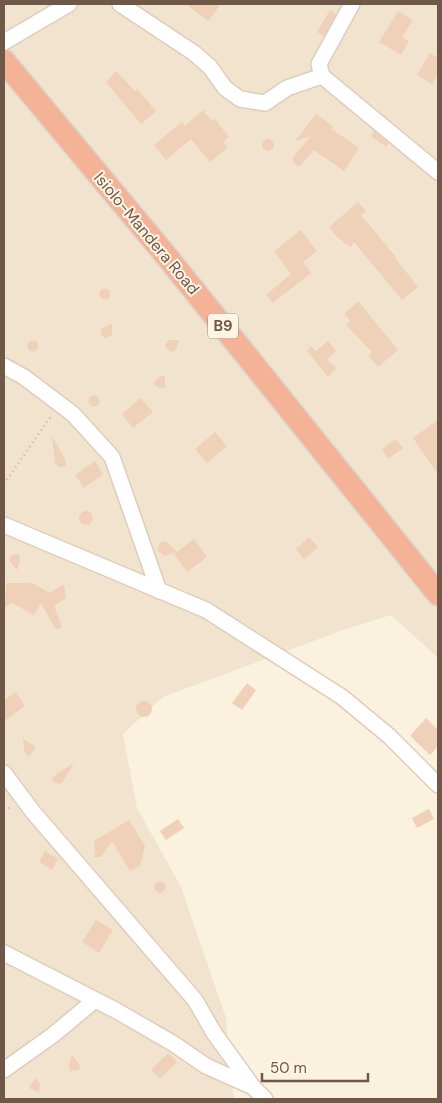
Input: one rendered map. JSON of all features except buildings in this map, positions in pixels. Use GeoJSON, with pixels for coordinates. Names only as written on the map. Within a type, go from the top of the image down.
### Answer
{"type":"FeatureCollection","features":[{"type":"Feature","properties":{"kind":"highway","name":"Isiolo-Mandera Road"},"geometry":{"type":"LineString","coordinates":[[4,61],[174,265],[438,594]]}},
{"type":"Feature","properties":{"kind":"street"},"geometry":{"type":"LineString","coordinates":[[4,42],[69,4]]}},
{"type":"Feature","properties":{"kind":"street"},"geometry":{"type":"LineString","coordinates":[[120,4],[194,53],[210,67],[225,88],[240,99],[265,103],[287,88],[322,76]]}},
{"type":"Feature","properties":{"kind":"street"},"geometry":{"type":"LineString","coordinates":[[352,4],[319,64],[322,76],[438,172]]}},
{"type":"Feature","properties":{"kind":"street"},"geometry":{"type":"LineString","coordinates":[[4,366],[24,377],[73,414],[112,457],[160,591]]}},
{"type":"Feature","properties":{"kind":"street"},"geometry":{"type":"LineString","coordinates":[[4,525],[206,610],[342,697],[390,736],[438,785]]}},
{"type":"Feature","properties":{"kind":"street"},"geometry":{"type":"LineString","coordinates":[[4,773],[33,812],[195,1000],[214,1034],[253,1087],[265,1099]]}},
{"type":"Feature","properties":{"kind":"street"},"geometry":{"type":"LineString","coordinates":[[4,953],[95,1000],[174,1044],[206,1066],[253,1087]]}},
{"type":"Feature","properties":{"kind":"street"},"geometry":{"type":"LineString","coordinates":[[4,1070],[54,1035],[95,1000]]}},
{"type":"Feature","properties":{"kind":"path"},"geometry":{"type":"LineString","coordinates":[[4,484],[59,405]]}},
{"type":"Feature","properties":{"kind":"shaded area"},"geometry":{"type":"Polygon","coordinates":[[[4,4],[438,4],[438,658],[391,615],[343,630],[163,697],[123,734],[137,808],[181,887],[226,1018],[234,1099],[4,1099],[4,4]]]}}]}
